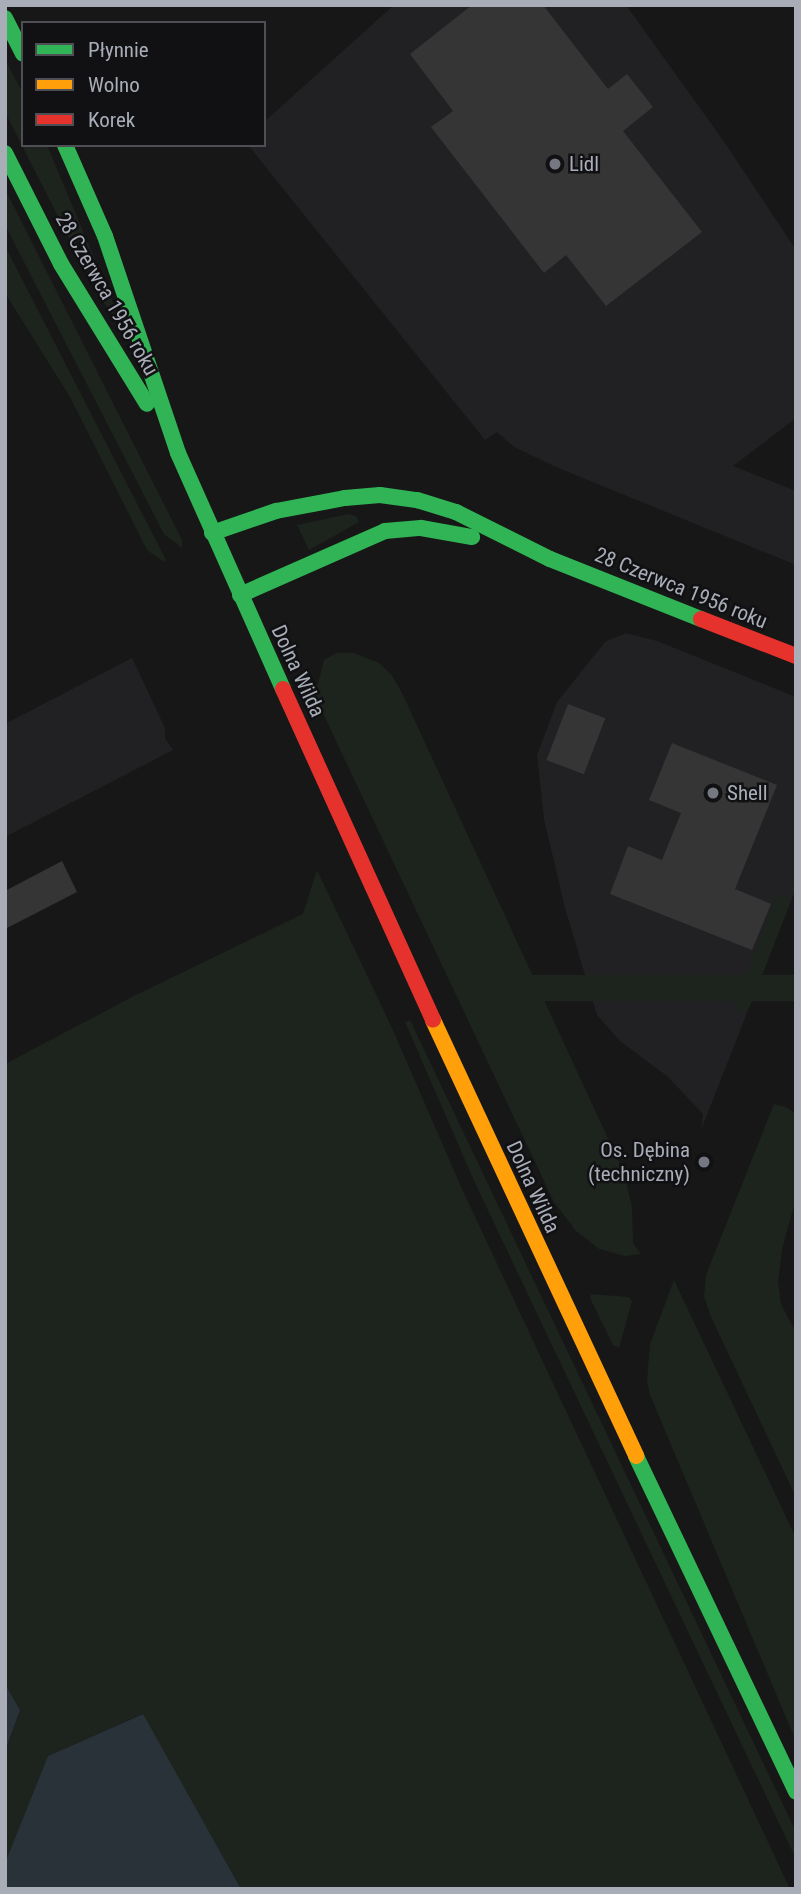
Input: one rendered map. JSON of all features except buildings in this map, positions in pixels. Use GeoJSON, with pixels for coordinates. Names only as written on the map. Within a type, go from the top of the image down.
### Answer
{"type":"FeatureCollection","features":[{"type":"Feature","properties":{"kind":"main road"},"geometry":{"type":"LineString","coordinates":[[5,18],[21,50]]}},
{"type":"Feature","properties":{"kind":"main road","name":"28 Czerwca 1956 roku"},"geometry":{"type":"LineString","coordinates":[[66,147],[105,236],[178,453],[240,595],[364,538],[391,530],[421,528],[464,534],[550,559]]}},
{"type":"Feature","properties":{"kind":"main road","name":"28 Czerwca 1956 roku"},"geometry":{"type":"LineString","coordinates":[[5,153],[61,264],[178,453]]}},
{"type":"Feature","properties":{"kind":"main road","name":"28 Czerwca 1956 roku"},"geometry":{"type":"LineString","coordinates":[[212,533],[276,511],[345,498],[380,495],[417,500],[449,509],[550,559],[796,656]]}},
{"type":"Feature","properties":{"kind":"main road","name":"Dolna Wilda"},"geometry":{"type":"LineString","coordinates":[[240,595],[516,1202],[796,1792]]}},
{"type":"Feature","properties":{"kind":"shaded area"},"geometry":{"type":"Polygon","coordinates":[[[394,5],[626,5],[725,143],[796,250],[796,418],[733,466],[796,491],[796,565],[556,467],[514,447],[497,432],[485,440],[250,147],[266,147],[266,120],[394,5]]]}},
{"type":"Feature","properties":{"kind":"shaded area"},"geometry":{"type":"Polygon","coordinates":[[[5,59],[21,90],[21,143],[5,112],[5,59]]]}},
{"type":"Feature","properties":{"kind":"shaded area"},"geometry":{"type":"Polygon","coordinates":[[[23,147],[48,147],[127,336],[97,293],[23,147]]]}},
{"type":"Feature","properties":{"kind":"shaded area"},"geometry":{"type":"Polygon","coordinates":[[[5,189],[182,540],[182,548],[164,534],[5,225],[5,189]]]}},
{"type":"Feature","properties":{"kind":"shaded area"},"geometry":{"type":"Polygon","coordinates":[[[5,246],[166,560],[164,562],[147,550],[70,397],[5,293],[5,246]]]}},
{"type":"Feature","properties":{"kind":"shaded area"},"geometry":{"type":"Polygon","coordinates":[[[348,514],[356,516],[359,522],[309,550],[297,525],[348,514]]]}},
{"type":"Feature","properties":{"kind":"shaded area"},"geometry":{"type":"Polygon","coordinates":[[[626,633],[657,641],[796,697],[796,888],[701,1130],[703,1114],[667,1076],[620,1041],[597,1015],[565,908],[544,819],[537,755],[557,702],[605,642],[626,633]]]}},
{"type":"Feature","properties":{"kind":"shaded area"},"geometry":{"type":"Polygon","coordinates":[[[336,653],[354,653],[379,663],[391,674],[402,693],[624,1173],[632,1207],[633,1243],[641,1254],[625,1256],[599,1249],[576,1231],[554,1202],[311,688],[318,684],[324,660],[336,653]]]}},
{"type":"Feature","properties":{"kind":"shaded area"},"geometry":{"type":"Polygon","coordinates":[[[132,658],[165,728],[165,738],[173,750],[5,837],[5,724],[132,658]]]}},
{"type":"Feature","properties":{"kind":"shaded area"},"geometry":{"type":"Polygon","coordinates":[[[317,870],[392,1028],[462,1189],[790,1889],[241,1889],[142,1714],[48,1756],[5,1863],[5,1751],[20,1710],[5,1684],[5,1064],[136,995],[303,914],[317,870]]]}},
{"type":"Feature","properties":{"kind":"shaded area"},"geometry":{"type":"Polygon","coordinates":[[[781,895],[788,897],[789,906],[750,1006],[746,1012],[739,1013],[734,1005],[776,899],[781,895]]]}},
{"type":"Feature","properties":{"kind":"shaded area"},"geometry":{"type":"Polygon","coordinates":[[[502,975],[796,975],[796,1001],[502,1001],[502,975]]]}},
{"type":"Feature","properties":{"kind":"shaded area"},"geometry":{"type":"Polygon","coordinates":[[[410,1020],[796,1832],[796,1859],[475,1183],[405,1022],[410,1020]]]}},
{"type":"Feature","properties":{"kind":"shaded area"},"geometry":{"type":"Polygon","coordinates":[[[774,1104],[786,1107],[796,1114],[796,1198],[782,1249],[778,1281],[781,1304],[796,1333],[796,1497],[711,1317],[704,1296],[706,1275],[774,1104]]]}},
{"type":"Feature","properties":{"kind":"shaded area"},"geometry":{"type":"Polygon","coordinates":[[[674,1280],[796,1538],[796,1741],[650,1395],[647,1381],[650,1344],[674,1280]]]}},
{"type":"Feature","properties":{"kind":"shaded area"},"geometry":{"type":"Polygon","coordinates":[[[591,1294],[628,1297],[632,1301],[619,1348],[613,1345],[590,1298],[591,1294]]]}},
{"type":"Feature","properties":{"kind":"shaded area"},"geometry":{"type":"Polygon","coordinates":[[[5,1684],[20,1710],[5,1751],[5,1684]]]}},
{"type":"Feature","properties":{"kind":"shaded area"},"geometry":{"type":"Polygon","coordinates":[[[143,1714],[241,1889],[5,1889],[5,1863],[48,1756],[143,1714]]]}},
{"type":"Feature","properties":{"kind":"traffic: fast"},"geometry":{"type":"LineString","coordinates":[[5,18],[21,50]]}},
{"type":"Feature","properties":{"kind":"traffic: fast"},"geometry":{"type":"LineString","coordinates":[[66,147],[105,236],[178,453],[283,689]]}},
{"type":"Feature","properties":{"kind":"traffic: fast"},"geometry":{"type":"LineString","coordinates":[[5,153],[61,264],[147,404]]}},
{"type":"Feature","properties":{"kind":"traffic: fast"},"geometry":{"type":"LineString","coordinates":[[212,533],[276,511],[345,498],[380,495],[417,500],[456,512],[550,559],[701,619]]}},
{"type":"Feature","properties":{"kind":"traffic: fast"},"geometry":{"type":"LineString","coordinates":[[240,595],[385,531],[421,528],[472,537]]}},
{"type":"Feature","properties":{"kind":"traffic: fast"},"geometry":{"type":"LineString","coordinates":[[636,1456],[796,1792]]}},
{"type":"Feature","properties":{"kind":"traffic: slow"},"geometry":{"type":"LineString","coordinates":[[433,1020],[636,1456]]}},
{"type":"Feature","properties":{"kind":"traffic: jam"},"geometry":{"type":"LineString","coordinates":[[701,619],[796,656]]}},
{"type":"Feature","properties":{"kind":"traffic: jam"},"geometry":{"type":"LineString","coordinates":[[283,689],[433,1020]]}},
{"type":"Feature","properties":{"kind":"place","name":"Lidl"},"geometry":{"type":"Point","coordinates":[555,164]}},
{"type":"Feature","properties":{"kind":"place","name":"Shell"},"geometry":{"type":"Point","coordinates":[713,793]}},
{"type":"Feature","properties":{"kind":"place","name":"Os. Dębina (techniczny)"},"geometry":{"type":"Point","coordinates":[704,1162]}}]}
